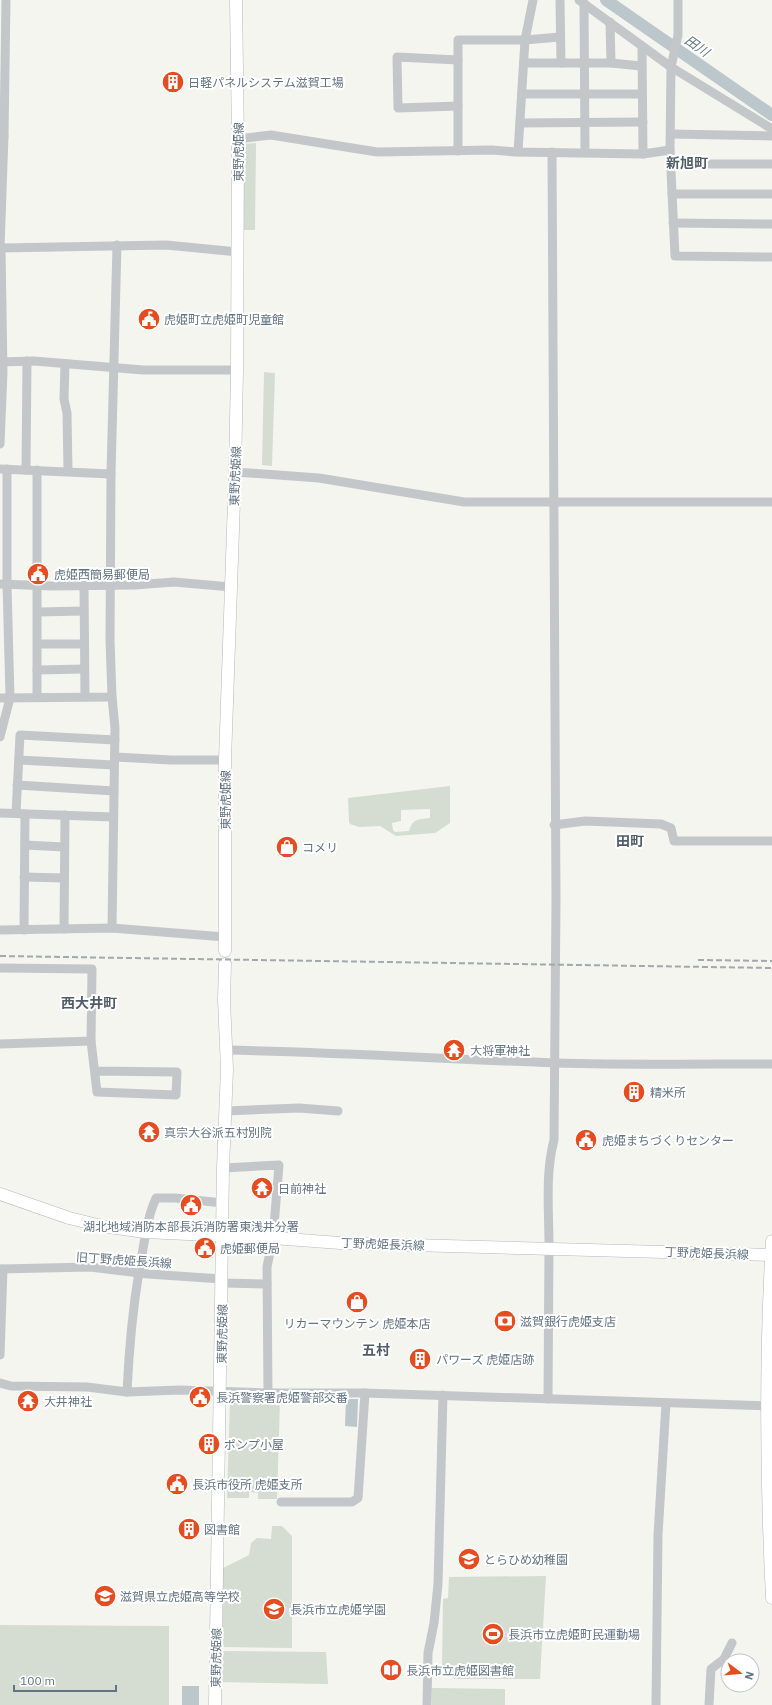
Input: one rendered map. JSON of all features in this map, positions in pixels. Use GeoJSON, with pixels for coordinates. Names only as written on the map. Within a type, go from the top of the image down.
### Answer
{"type":"FeatureCollection","features":[{"type":"Feature","properties":{"kind":"main road","name":"東野虎姫線"},"geometry":{"type":"LineString","coordinates":[[225,951],[225,760],[237,370],[238,139],[236,0]]}},
{"type":"Feature","properties":{"kind":"main road","name":"東野虎姫線"},"geometry":{"type":"LineString","coordinates":[[215,1705],[221,1390],[223,1168],[228,1069],[224,1000],[225,964]]}},
{"type":"Feature","properties":{"kind":"main road","name":"丁野虎姫長浜線"},"geometry":{"type":"LineString","coordinates":[[0,1194],[69,1218],[102,1226],[145,1232],[273,1238],[340,1243],[772,1255]]}},
{"type":"Feature","properties":{"kind":"main road"},"geometry":{"type":"LineString","coordinates":[[772,1241],[769,1406],[769,1527],[772,1598]]}},
{"type":"Feature","properties":{"kind":"street"},"geometry":{"type":"LineString","coordinates":[[0,444],[0,248],[6,0]]}},
{"type":"Feature","properties":{"kind":"street"},"geometry":{"type":"LineString","coordinates":[[518,152],[525,40],[533,0]]}},
{"type":"Feature","properties":{"kind":"street"},"geometry":{"type":"LineString","coordinates":[[560,0],[561,63]]}},
{"type":"Feature","properties":{"kind":"street"},"geometry":{"type":"LineString","coordinates":[[678,0],[678,35],[672,65],[670,150],[674,256],[772,257]]}},
{"type":"Feature","properties":{"kind":"street"},"geometry":{"type":"LineString","coordinates":[[581,2],[642,47],[772,129]]}},
{"type":"Feature","properties":{"kind":"street"},"geometry":{"type":"LineString","coordinates":[[581,2],[584,63],[585,152]]}},
{"type":"Feature","properties":{"kind":"street"},"geometry":{"type":"LineString","coordinates":[[610,22],[611,63]]}},
{"type":"Feature","properties":{"kind":"street"},"geometry":{"type":"LineString","coordinates":[[458,151],[458,40],[525,40],[560,37]]}},
{"type":"Feature","properties":{"kind":"street"},"geometry":{"type":"LineString","coordinates":[[642,47],[643,154]]}},
{"type":"Feature","properties":{"kind":"street"},"geometry":{"type":"LineString","coordinates":[[458,60],[397,57],[398,108],[458,106]]}},
{"type":"Feature","properties":{"kind":"street"},"geometry":{"type":"LineString","coordinates":[[524,63],[611,63],[641,66]]}},
{"type":"Feature","properties":{"kind":"street"},"geometry":{"type":"LineString","coordinates":[[522,94],[642,94]]}},
{"type":"Feature","properties":{"kind":"street"},"geometry":{"type":"LineString","coordinates":[[520,123],[643,122]]}},
{"type":"Feature","properties":{"kind":"street"},"geometry":{"type":"LineString","coordinates":[[671,134],[772,136]]}},
{"type":"Feature","properties":{"kind":"street"},"geometry":{"type":"LineString","coordinates":[[238,139],[270,135],[377,152],[492,150],[518,152],[643,154],[670,150]]}},
{"type":"Feature","properties":{"kind":"street"},"geometry":{"type":"LineString","coordinates":[[548,1399],[547,1328],[549,1174],[551,1152],[554,1140],[556,900],[554,825],[555,502],[552,152]]}},
{"type":"Feature","properties":{"kind":"street"},"geometry":{"type":"LineString","coordinates":[[671,164],[772,164]]}},
{"type":"Feature","properties":{"kind":"street"},"geometry":{"type":"LineString","coordinates":[[672,194],[772,194]]}},
{"type":"Feature","properties":{"kind":"street"},"geometry":{"type":"LineString","coordinates":[[673,223],[772,224]]}},
{"type":"Feature","properties":{"kind":"street"},"geometry":{"type":"LineString","coordinates":[[112,928],[115,740],[110,640],[111,474],[117,245]]}},
{"type":"Feature","properties":{"kind":"street"},"geometry":{"type":"LineString","coordinates":[[0,248],[166,245],[238,252]]}},
{"type":"Feature","properties":{"kind":"street"},"geometry":{"type":"LineString","coordinates":[[1,362],[65,364],[113,368],[237,370]]}},
{"type":"Feature","properties":{"kind":"street"},"geometry":{"type":"LineString","coordinates":[[26,470],[27,362]]}},
{"type":"Feature","properties":{"kind":"street"},"geometry":{"type":"LineString","coordinates":[[65,364],[64,399],[67,412],[68,471]]}},
{"type":"Feature","properties":{"kind":"street"},"geometry":{"type":"LineString","coordinates":[[0,737],[10,698],[3,584],[4,469],[111,474]]}},
{"type":"Feature","properties":{"kind":"street"},"geometry":{"type":"LineString","coordinates":[[37,470],[37,698]]}},
{"type":"Feature","properties":{"kind":"street"},"geometry":{"type":"LineString","coordinates":[[235,472],[319,478],[464,502],[772,502]]}},
{"type":"Feature","properties":{"kind":"street"},"geometry":{"type":"LineString","coordinates":[[3,584],[38,586],[135,585],[174,582],[231,587]]}},
{"type":"Feature","properties":{"kind":"street"},"geometry":{"type":"LineString","coordinates":[[84,585],[85,697]]}},
{"type":"Feature","properties":{"kind":"street"},"geometry":{"type":"LineString","coordinates":[[38,612],[84,611]]}},
{"type":"Feature","properties":{"kind":"street"},"geometry":{"type":"LineString","coordinates":[[38,644],[84,644]]}},
{"type":"Feature","properties":{"kind":"street"},"geometry":{"type":"LineString","coordinates":[[37,670],[84,669]]}},
{"type":"Feature","properties":{"kind":"street"},"geometry":{"type":"LineString","coordinates":[[0,698],[112,697]]}},
{"type":"Feature","properties":{"kind":"street"},"geometry":{"type":"LineString","coordinates":[[16,813],[20,735],[115,740]]}},
{"type":"Feature","properties":{"kind":"street"},"geometry":{"type":"LineString","coordinates":[[19,760],[225,760]]}},
{"type":"Feature","properties":{"kind":"street"},"geometry":{"type":"LineString","coordinates":[[17,785],[114,791]]}},
{"type":"Feature","properties":{"kind":"street"},"geometry":{"type":"LineString","coordinates":[[0,813],[113,817]]}},
{"type":"Feature","properties":{"kind":"street"},"geometry":{"type":"LineString","coordinates":[[24,930],[25,814]]}},
{"type":"Feature","properties":{"kind":"street"},"geometry":{"type":"LineString","coordinates":[[64,929],[65,815]]}},
{"type":"Feature","properties":{"kind":"street"},"geometry":{"type":"LineString","coordinates":[[554,825],[585,821],[661,824],[671,828],[674,841],[772,841]]}},
{"type":"Feature","properties":{"kind":"street"},"geometry":{"type":"LineString","coordinates":[[25,845],[64,847]]}},
{"type":"Feature","properties":{"kind":"street"},"geometry":{"type":"LineString","coordinates":[[24,877],[64,878]]}},
{"type":"Feature","properties":{"kind":"street"},"geometry":{"type":"LineString","coordinates":[[0,930],[112,928],[225,937]]}},
{"type":"Feature","properties":{"kind":"street"},"geometry":{"type":"LineString","coordinates":[[0,968],[92,969],[91,1041],[97,1092],[176,1095],[177,1072],[95,1071]]}},
{"type":"Feature","properties":{"kind":"street"},"geometry":{"type":"LineString","coordinates":[[0,1044],[91,1041]]}},
{"type":"Feature","properties":{"kind":"street"},"geometry":{"type":"LineString","coordinates":[[226,1050],[338,1052],[555,1063],[772,1064]]}},
{"type":"Feature","properties":{"kind":"street"},"geometry":{"type":"LineString","coordinates":[[226,1111],[299,1108],[338,1111]]}},
{"type":"Feature","properties":{"kind":"street"},"geometry":{"type":"LineString","coordinates":[[223,1168],[279,1165],[273,1238],[267,1267],[268,1393]]}},
{"type":"Feature","properties":{"kind":"street"},"geometry":{"type":"LineString","coordinates":[[127,1392],[129,1350],[145,1232],[149,1214],[156,1198],[174,1198],[223,1203]]}},
{"type":"Feature","properties":{"kind":"street","name":"旧丁野虎姫長浜線"},"geometry":{"type":"LineString","coordinates":[[2,1269],[90,1267],[222,1281],[267,1284]]}},
{"type":"Feature","properties":{"kind":"street"},"geometry":{"type":"LineString","coordinates":[[0,1354],[2,1269]]}},
{"type":"Feature","properties":{"kind":"street"},"geometry":{"type":"LineString","coordinates":[[0,1383],[12,1386],[87,1387],[127,1392],[221,1390],[268,1393],[365,1393],[769,1406]]}},
{"type":"Feature","properties":{"kind":"street"},"geometry":{"type":"LineString","coordinates":[[281,1502],[352,1502],[358,1498],[365,1393]]}},
{"type":"Feature","properties":{"kind":"street"},"geometry":{"type":"LineString","coordinates":[[427,1705],[427,1642],[434,1623],[433,1605],[438,1584],[443,1395]]}},
{"type":"Feature","properties":{"kind":"street"},"geometry":{"type":"LineString","coordinates":[[656,1705],[658,1535],[666,1403]]}},
{"type":"Feature","properties":{"kind":"street"},"geometry":{"type":"LineString","coordinates":[[709,1705],[711,1669],[724,1659],[732,1643]]}},
{"type":"Feature","properties":{"kind":"shaded area"},"geometry":{"type":"Polygon","coordinates":[[[256,143],[255,230],[243,230],[244,144],[256,143]]]}},
{"type":"Feature","properties":{"kind":"shaded area"},"geometry":{"type":"Polygon","coordinates":[[[264,372],[275,373],[272,466],[262,465],[264,372]]]}},
{"type":"Feature","properties":{"kind":"shaded area"},"geometry":{"type":"Polygon","coordinates":[[[450,786],[450,823],[435,833],[396,836],[380,826],[359,827],[350,824],[349,822],[348,798],[450,786]],[[430,809],[401,810],[401,821],[392,823],[393,830],[395,832],[409,831],[412,824],[416,820],[430,818],[430,809]]]}},
{"type":"Feature","properties":{"kind":"shaded area"},"geometry":{"type":"Polygon","coordinates":[[[346,1399],[358,1399],[357,1427],[345,1426],[346,1399]]]}},
{"type":"Feature","properties":{"kind":"shaded area"},"geometry":{"type":"Polygon","coordinates":[[[230,1401],[280,1401],[277,1499],[258,1499],[258,1493],[249,1492],[249,1498],[227,1498],[230,1401]]]}},
{"type":"Feature","properties":{"kind":"shaded area"},"geometry":{"type":"Polygon","coordinates":[[[272,1526],[282,1526],[292,1536],[292,1648],[222,1647],[223,1568],[249,1555],[251,1543],[257,1538],[271,1539],[272,1526]]]}},
{"type":"Feature","properties":{"kind":"shaded area","name":"長浜市立虎姫町民運動場"},"geometry":{"type":"Polygon","coordinates":[[[546,1576],[540,1679],[455,1679],[444,1672],[442,1668],[443,1599],[448,1598],[449,1577],[546,1576]]]}},
{"type":"Feature","properties":{"kind":"shaded area"},"geometry":{"type":"Polygon","coordinates":[[[0,1625],[169,1626],[169,1705],[0,1705],[0,1625]]]}},
{"type":"Feature","properties":{"kind":"shaded area"},"geometry":{"type":"Polygon","coordinates":[[[219,1651],[326,1652],[328,1684],[218,1682],[219,1651]]]}},
{"type":"Feature","properties":{"kind":"shaded area"},"geometry":{"type":"Polygon","coordinates":[[[182,1686],[199,1686],[199,1705],[182,1705],[182,1686]]]}},
{"type":"Feature","properties":{"kind":"shaded area"},"geometry":{"type":"Polygon","coordinates":[[[432,1688],[505,1689],[505,1705],[432,1705],[432,1688]]]}},
{"type":"Feature","properties":{"kind":"waterway","name":"田川"},"geometry":{"type":"LineString","coordinates":[[606,0],[772,115]]}},
{"type":"Feature","properties":{"kind":"railway"},"geometry":{"type":"LineString","coordinates":[[0,956],[772,968]]}},
{"type":"Feature","properties":{"kind":"railway"},"geometry":{"type":"LineString","coordinates":[[698,960],[772,961]]}},
{"type":"Feature","properties":{"kind":"place","name":"日軽パネルシステム滋賀工場"},"geometry":{"type":"Point","coordinates":[173,82]}},
{"type":"Feature","properties":{"kind":"place","name":"虎姫町立虎姫町児童館"},"geometry":{"type":"Point","coordinates":[149,319]}},
{"type":"Feature","properties":{"kind":"place","name":"虎姫西簡易郵便局"},"geometry":{"type":"Point","coordinates":[38,574]}},
{"type":"Feature","properties":{"kind":"place","name":"コメリ"},"geometry":{"type":"Point","coordinates":[287,847]}},
{"type":"Feature","properties":{"kind":"place","name":"大将軍神社"},"geometry":{"type":"Point","coordinates":[454,1050]}},
{"type":"Feature","properties":{"kind":"place","name":"精米所"},"geometry":{"type":"Point","coordinates":[634,1092]}},
{"type":"Feature","properties":{"kind":"place","name":"真宗大谷派五村別院"},"geometry":{"type":"Point","coordinates":[149,1132]}},
{"type":"Feature","properties":{"kind":"place","name":"虎姫まちづくりセンター"},"geometry":{"type":"Point","coordinates":[586,1140]}},
{"type":"Feature","properties":{"kind":"place","name":"日前神社"},"geometry":{"type":"Point","coordinates":[262,1188]}},
{"type":"Feature","properties":{"kind":"place","name":"湖北地域消防本部長浜消防署東浅井分署"},"geometry":{"type":"Point","coordinates":[191,1205]}},
{"type":"Feature","properties":{"kind":"place","name":"虎姫郵便局"},"geometry":{"type":"Point","coordinates":[205,1248]}},
{"type":"Feature","properties":{"kind":"place","name":"リカーマウンテン 虎姫本店"},"geometry":{"type":"Point","coordinates":[357,1302]}},
{"type":"Feature","properties":{"kind":"place","name":"滋賀銀行虎姫支店"},"geometry":{"type":"Point","coordinates":[505,1321]}},
{"type":"Feature","properties":{"kind":"place","name":"パワーズ 虎姫店跡"},"geometry":{"type":"Point","coordinates":[420,1359]}},
{"type":"Feature","properties":{"kind":"place","name":"長浜警察署虎姫警部交番"},"geometry":{"type":"Point","coordinates":[200,1397]}},
{"type":"Feature","properties":{"kind":"place","name":"大井神社"},"geometry":{"type":"Point","coordinates":[28,1401]}},
{"type":"Feature","properties":{"kind":"place","name":"ポンプ小屋"},"geometry":{"type":"Point","coordinates":[209,1444]}},
{"type":"Feature","properties":{"kind":"place","name":"長浜市役所 虎姫支所"},"geometry":{"type":"Point","coordinates":[177,1484]}},
{"type":"Feature","properties":{"kind":"place","name":"図書館"},"geometry":{"type":"Point","coordinates":[189,1529]}},
{"type":"Feature","properties":{"kind":"place","name":"とらひめ幼稚園"},"geometry":{"type":"Point","coordinates":[469,1559]}},
{"type":"Feature","properties":{"kind":"place","name":"滋賀県立虎姫高等学校"},"geometry":{"type":"Point","coordinates":[105,1596]}},
{"type":"Feature","properties":{"kind":"place","name":"長浜市立虎姫学園"},"geometry":{"type":"Point","coordinates":[274,1609]}},
{"type":"Feature","properties":{"kind":"place","name":"長浜市立虎姫町民運動場"},"geometry":{"type":"Point","coordinates":[493,1634]}},
{"type":"Feature","properties":{"kind":"place","name":"長浜市立虎姫図書館"},"geometry":{"type":"Point","coordinates":[391,1670]}},
{"type":"Feature","properties":{"kind":"district","name":"新旭町"},"geometry":{"type":"Point","coordinates":[687,163]}},
{"type":"Feature","properties":{"kind":"district","name":"田町"},"geometry":{"type":"Point","coordinates":[630,841]}},
{"type":"Feature","properties":{"kind":"district","name":"西大井町"},"geometry":{"type":"Point","coordinates":[89,1003]}},
{"type":"Feature","properties":{"kind":"district","name":"五村"},"geometry":{"type":"Point","coordinates":[376,1350]}}]}
